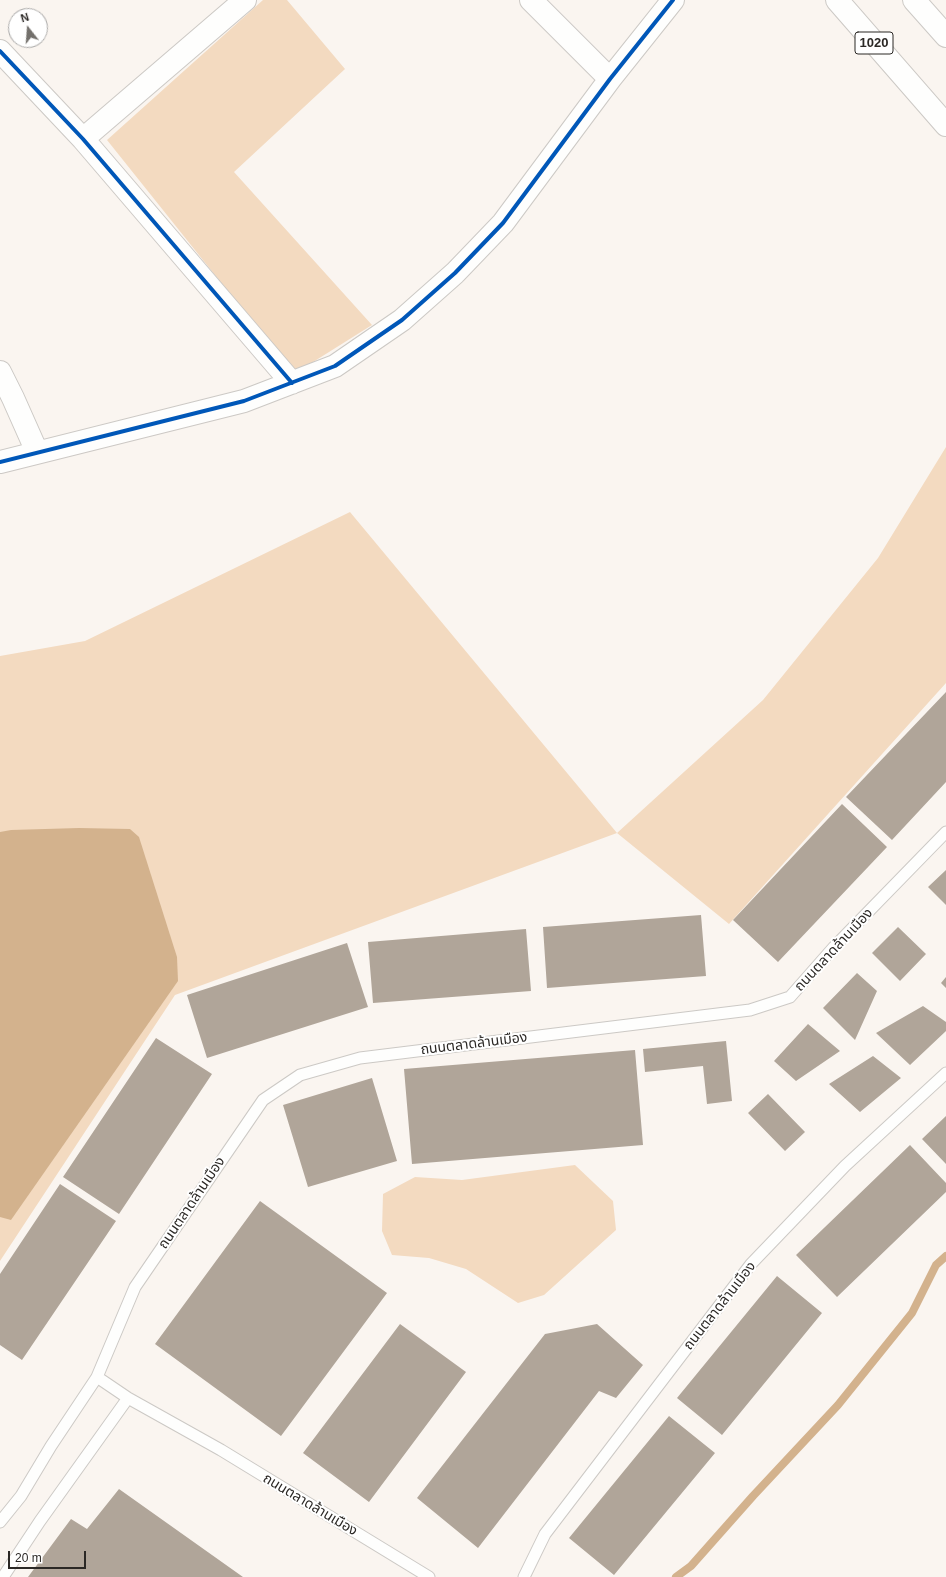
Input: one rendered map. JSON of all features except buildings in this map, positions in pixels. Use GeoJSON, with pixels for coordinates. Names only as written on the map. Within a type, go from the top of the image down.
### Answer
{"type":"FeatureCollection","features":[{"type":"Feature","properties":{"kind":"street"},"geometry":{"type":"LineString","coordinates":[[83,138],[245,0]]}},
{"type":"Feature","properties":{"kind":"street"},"geometry":{"type":"LineString","coordinates":[[531,0],[610,79]]}},
{"type":"Feature","properties":{"kind":"street"},"geometry":{"type":"LineString","coordinates":[[0,462],[244,401],[335,366],[347,358],[402,320],[455,273],[503,223],[610,79],[673,0]]}},
{"type":"Feature","properties":{"kind":"street","name":"1020"},"geometry":{"type":"LineString","coordinates":[[837,0],[946,125]]}},
{"type":"Feature","properties":{"kind":"street"},"geometry":{"type":"LineString","coordinates":[[914,0],[946,36]]}},
{"type":"Feature","properties":{"kind":"street"},"geometry":{"type":"LineString","coordinates":[[0,51],[83,138],[292,383]]}},
{"type":"Feature","properties":{"kind":"street"},"geometry":{"type":"LineString","coordinates":[[0,372],[37,452]]}},
{"type":"Feature","properties":{"kind":"lane","name":"ถนนตลาดล้านเมือง"},"geometry":{"type":"LineString","coordinates":[[0,1522],[21,1496],[51,1446],[97,1377],[135,1287],[262,1100],[300,1075],[360,1058],[750,1010],[790,997],[834,948],[946,832]]}},
{"type":"Feature","properties":{"kind":"lane","name":"ถนนตลาดล้านเมือง"},"geometry":{"type":"LineString","coordinates":[[529,1574],[546,1534],[751,1264],[845,1166],[946,1073]]}},
{"type":"Feature","properties":{"kind":"lane","name":"ถนนตลาดล้านเมือง"},"geometry":{"type":"LineString","coordinates":[[97,1377],[128,1398],[221,1450],[429,1577]]}},
{"type":"Feature","properties":{"kind":"lane"},"geometry":{"type":"LineString","coordinates":[[4,1577],[40,1521],[128,1398]]}},
{"type":"Feature","properties":{"kind":"shaded area"},"geometry":{"type":"Polygon","coordinates":[[[263,0],[287,0],[345,69],[234,172],[372,325],[294,374],[107,140],[263,0]]]}},
{"type":"Feature","properties":{"kind":"shaded area"},"geometry":{"type":"Polygon","coordinates":[[[946,447],[946,683],[729,924],[617,833],[763,700],[878,558],[946,447]]]}},
{"type":"Feature","properties":{"kind":"shaded area"},"geometry":{"type":"Polygon","coordinates":[[[350,512],[617,833],[175,995],[0,1261],[0,656],[85,641],[350,512]]]}},
{"type":"Feature","properties":{"kind":"shaded area"},"geometry":{"type":"Polygon","coordinates":[[[79,828],[130,829],[139,837],[177,957],[178,981],[11,1220],[0,1217],[0,832],[11,830],[79,828]]]}},
{"type":"Feature","properties":{"kind":"shaded area"},"geometry":{"type":"Polygon","coordinates":[[[575,1165],[613,1201],[616,1230],[544,1295],[518,1303],[466,1269],[429,1258],[392,1255],[382,1231],[383,1194],[415,1177],[462,1180],[575,1165]]]}},
{"type":"Feature","properties":{"kind":"waterway"},"geometry":{"type":"LineString","coordinates":[[676,1577],[691,1566],[753,1496],[838,1405],[912,1313],[936,1265],[946,1256]]}},
{"type":"Feature","properties":{"kind":"cycle path"},"geometry":{"type":"LineString","coordinates":[[0,462],[244,401],[335,366],[402,320],[455,273],[503,223],[610,79],[673,0]]}},
{"type":"Feature","properties":{"kind":"cycle path"},"geometry":{"type":"LineString","coordinates":[[0,51],[83,139],[292,383]]}}]}
